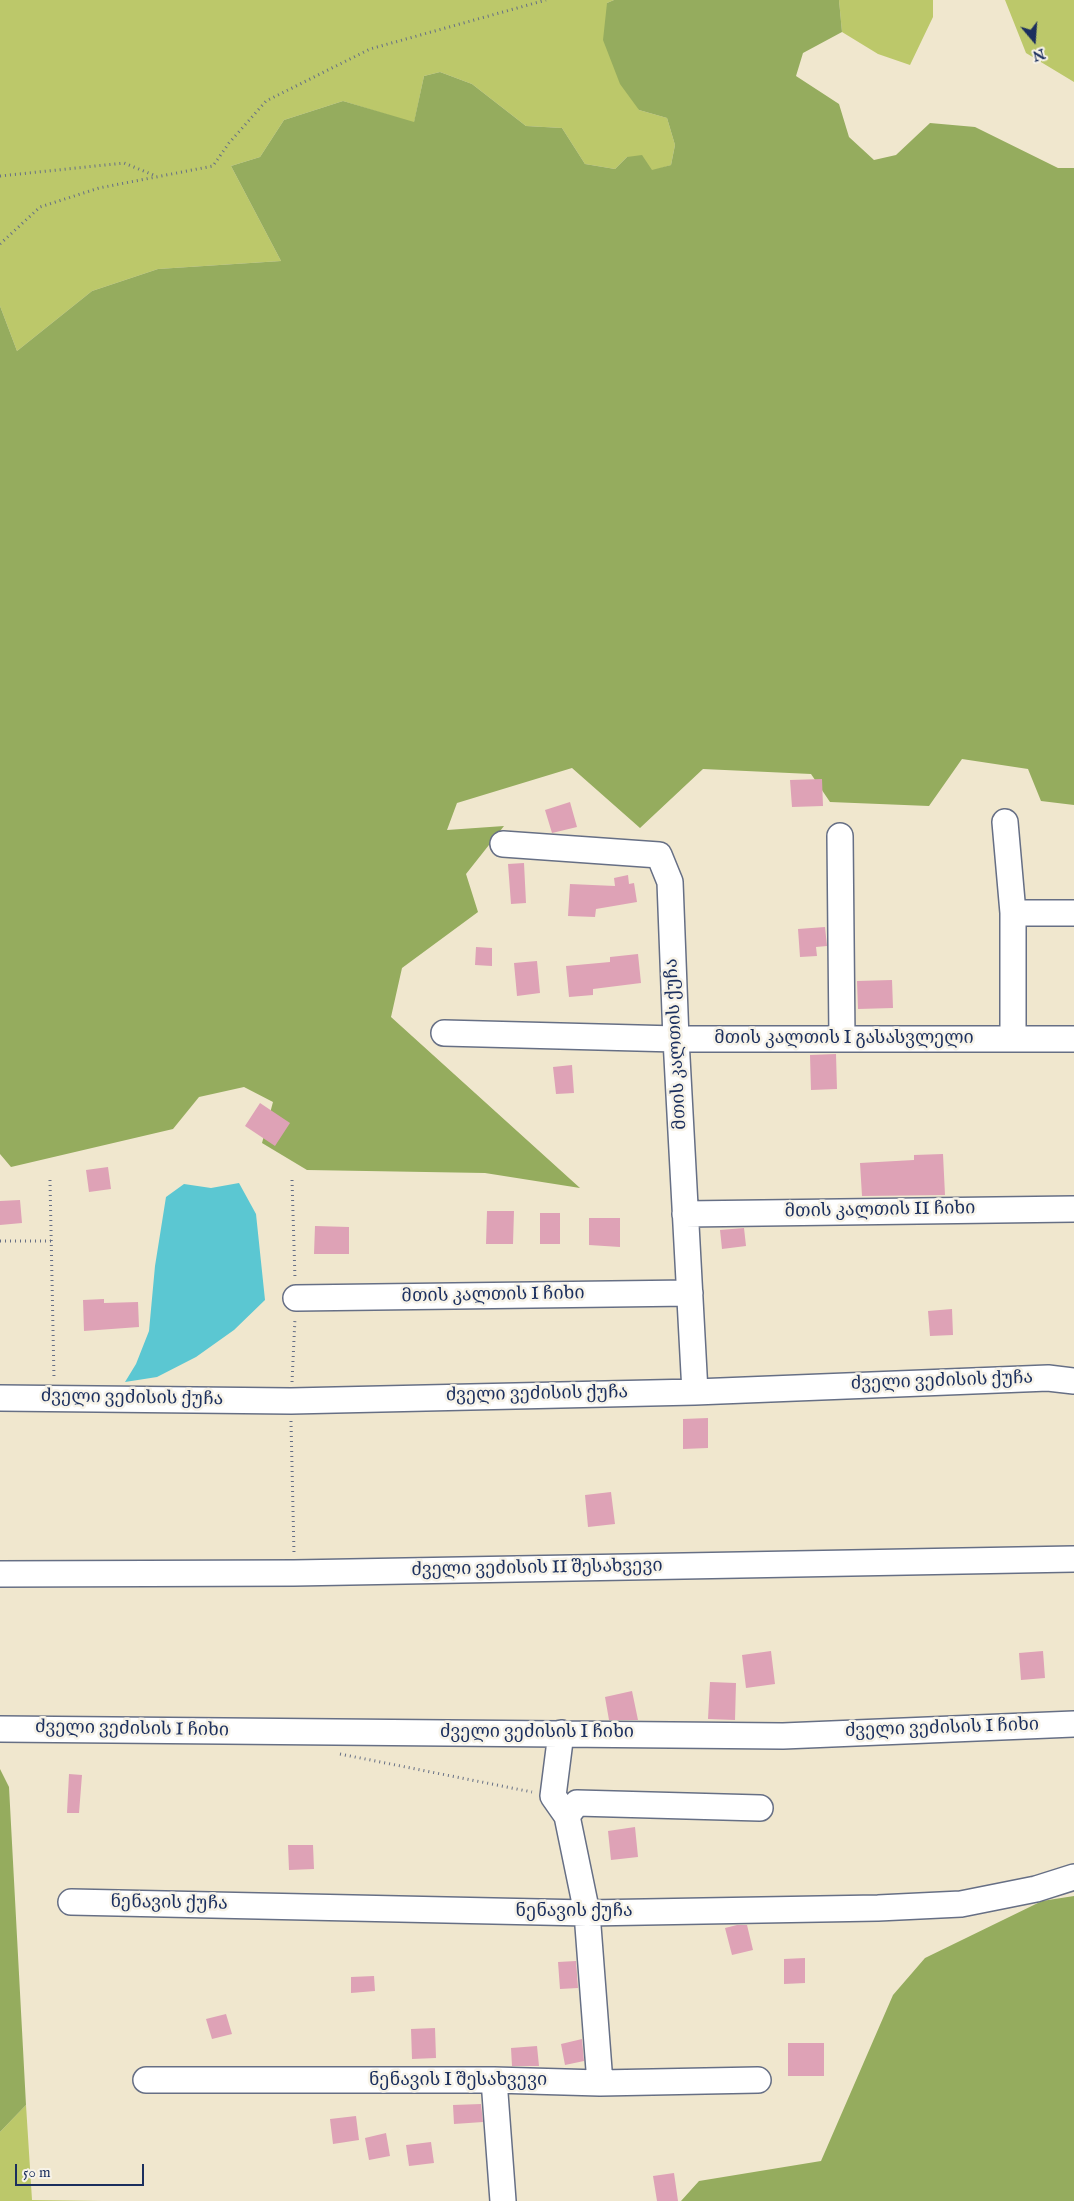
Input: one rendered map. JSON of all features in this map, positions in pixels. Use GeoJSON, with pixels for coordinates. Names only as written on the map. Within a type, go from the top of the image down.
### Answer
{"type":"FeatureCollection","features":[{"type":"Feature","properties":{"kind":"street"},"geometry":{"type":"LineString","coordinates":[[1005,822],[1013,912],[1013,1039]]}},
{"type":"Feature","properties":{"kind":"street"},"geometry":{"type":"LineString","coordinates":[[840,836],[842,1039]]}},
{"type":"Feature","properties":{"kind":"street","name":"მთის კალთის ქუჩა"},"geometry":{"type":"LineString","coordinates":[[503,844],[659,856],[670,882],[676,1039],[695,1392]]}},
{"type":"Feature","properties":{"kind":"street"},"geometry":{"type":"LineString","coordinates":[[1013,912],[1074,913]]}},
{"type":"Feature","properties":{"kind":"street","name":"მთის კალთის I გასასვლელი"},"geometry":{"type":"LineString","coordinates":[[444,1033],[676,1039],[1074,1039]]}},
{"type":"Feature","properties":{"kind":"street","name":"მთის კალთის II ჩიხი"},"geometry":{"type":"LineString","coordinates":[[685,1214],[1074,1209]]}},
{"type":"Feature","properties":{"kind":"street","name":"მთის კალთის I ჩიხი"},"geometry":{"type":"LineString","coordinates":[[296,1298],[690,1293]]}},
{"type":"Feature","properties":{"kind":"street","name":"ძველი ვეძისის ქუჩა"},"geometry":{"type":"LineString","coordinates":[[0,1398],[291,1401],[695,1392],[1048,1378],[1074,1381]]}},
{"type":"Feature","properties":{"kind":"street","name":"ძველი ვეძისის II შესახვევი"},"geometry":{"type":"LineString","coordinates":[[0,1574],[294,1573],[1074,1559]]}},
{"type":"Feature","properties":{"kind":"street","name":"ძველი ვეძისის I ჩიხი"},"geometry":{"type":"LineString","coordinates":[[0,1729],[783,1736],[1074,1724]]}},
{"type":"Feature","properties":{"kind":"street"},"geometry":{"type":"LineString","coordinates":[[561,1733],[560,1806],[587,1913],[600,2083]]}},
{"type":"Feature","properties":{"kind":"street"},"geometry":{"type":"LineString","coordinates":[[560,1806],[577,1803],[760,1808]]}},
{"type":"Feature","properties":{"kind":"street","name":"ნენავის ქუჩა"},"geometry":{"type":"LineString","coordinates":[[71,1902],[587,1913],[878,1908],[960,1904],[1036,1889],[1074,1878]]}},
{"type":"Feature","properties":{"kind":"street","name":"ნენავის I შესახვევი"},"geometry":{"type":"LineString","coordinates":[[146,2080],[494,2080],[600,2083],[758,2080]]}},
{"type":"Feature","properties":{"kind":"street"},"geometry":{"type":"LineString","coordinates":[[494,2080],[503,2201]]}},
{"type":"Feature","properties":{"kind":"path"},"geometry":{"type":"LineString","coordinates":[[0,244],[40,207],[99,188],[213,166],[229,143],[266,101],[370,49],[546,0]]}},
{"type":"Feature","properties":{"kind":"path"},"geometry":{"type":"LineString","coordinates":[[0,176],[124,163],[156,176]]}},
{"type":"Feature","properties":{"kind":"path"},"geometry":{"type":"LineString","coordinates":[[50,1180],[55,1398]]}},
{"type":"Feature","properties":{"kind":"path"},"geometry":{"type":"LineString","coordinates":[[292,1180],[296,1298],[291,1401],[294,1573]]}},
{"type":"Feature","properties":{"kind":"path"},"geometry":{"type":"LineString","coordinates":[[0,1241],[51,1241]]}},
{"type":"Feature","properties":{"kind":"path"},"geometry":{"type":"LineString","coordinates":[[330,1753],[560,1806]]}},
{"type":"Feature","properties":{"kind":"green space"},"geometry":{"type":"Polygon","coordinates":[[[0,0],[614,0],[607,3],[639,110],[667,118],[675,145],[671,165],[652,171],[627,157],[615,169],[585,164],[562,128],[526,126],[472,84],[440,72],[424,76],[414,123],[343,101],[284,120],[260,157],[231,166],[281,261],[158,269],[92,291],[17,351],[0,306],[0,0]]]}},
{"type":"Feature","properties":{"kind":"green space"},"geometry":{"type":"Polygon","coordinates":[[[614,0],[839,0],[842,32],[803,53],[796,76],[839,104],[849,137],[874,160],[896,155],[930,123],[975,127],[1058,168],[1074,168],[1074,805],[1041,801],[1028,769],[962,759],[929,806],[830,802],[811,774],[703,769],[640,828],[572,768],[457,803],[447,830],[504,826],[466,874],[478,912],[402,968],[391,1017],[580,1188],[485,1173],[307,1170],[262,1143],[273,1102],[244,1087],[199,1097],[173,1129],[11,1167],[0,1154],[0,306],[17,351],[92,291],[158,269],[281,261],[231,166],[260,157],[284,120],[343,101],[414,122],[424,76],[440,72],[472,84],[526,126],[562,128],[585,164],[615,169],[627,157],[642,155],[652,170],[671,165],[675,145],[667,118],[639,110],[620,84],[603,40],[607,3],[614,0]]]}},
{"type":"Feature","properties":{"kind":"green space"},"geometry":{"type":"Polygon","coordinates":[[[839,0],[933,0],[933,17],[910,65],[878,54],[842,32],[839,0]]]}},
{"type":"Feature","properties":{"kind":"green space"},"geometry":{"type":"Polygon","coordinates":[[[1005,0],[1074,0],[1074,82],[1026,53],[1005,0]]]}},
{"type":"Feature","properties":{"kind":"green space"},"geometry":{"type":"Polygon","coordinates":[[[0,1769],[9,1787],[26,2105],[0,2132],[0,1769]]]}},
{"type":"Feature","properties":{"kind":"green space"},"geometry":{"type":"Polygon","coordinates":[[[1074,1896],[1074,2201],[681,2201],[699,2181],[821,2161],[893,1995],[925,1958],[1042,1901],[1074,1896]]]}},
{"type":"Feature","properties":{"kind":"green space"},"geometry":{"type":"Polygon","coordinates":[[[26,2105],[32,2200],[102,2201],[0,2201],[0,2132],[26,2105]]]}},
{"type":"Feature","properties":{"kind":"water"},"geometry":{"type":"Polygon","coordinates":[[[239,1183],[256,1214],[265,1300],[234,1330],[196,1357],[157,1377],[125,1382],[136,1364],[149,1331],[155,1266],[166,1197],[184,1184],[211,1188],[239,1183]]]}},
{"type":"Feature","properties":{"kind":"building"},"geometry":{"type":"Polygon","coordinates":[[[822,779],[823,806],[792,807],[790,780],[822,779]]]}},
{"type":"Feature","properties":{"kind":"building"},"geometry":{"type":"Polygon","coordinates":[[[570,802],[577,827],[552,833],[545,810],[570,802]]]}},
{"type":"Feature","properties":{"kind":"building"},"geometry":{"type":"Polygon","coordinates":[[[524,863],[526,903],[511,904],[508,864],[524,863]]]}},
{"type":"Feature","properties":{"kind":"building"},"geometry":{"type":"Polygon","coordinates":[[[628,875],[629,884],[634,883],[637,902],[596,909],[595,917],[568,916],[570,884],[615,886],[614,878],[628,875]]]}},
{"type":"Feature","properties":{"kind":"building"},"geometry":{"type":"Polygon","coordinates":[[[825,927],[827,946],[816,947],[817,956],[800,957],[798,929],[825,927]]]}},
{"type":"Feature","properties":{"kind":"building"},"geometry":{"type":"Polygon","coordinates":[[[476,947],[492,948],[492,966],[475,965],[476,947]]]}},
{"type":"Feature","properties":{"kind":"building"},"geometry":{"type":"Polygon","coordinates":[[[638,954],[641,983],[593,989],[593,995],[569,997],[566,966],[610,962],[610,957],[638,954]]]}},
{"type":"Feature","properties":{"kind":"building"},"geometry":{"type":"Polygon","coordinates":[[[537,961],[540,993],[517,996],[514,963],[537,961]]]}},
{"type":"Feature","properties":{"kind":"building"},"geometry":{"type":"Polygon","coordinates":[[[892,980],[893,1008],[858,1009],[857,981],[892,980]]]}},
{"type":"Feature","properties":{"kind":"building"},"geometry":{"type":"Polygon","coordinates":[[[836,1054],[837,1089],[811,1090],[810,1055],[836,1054]]]}},
{"type":"Feature","properties":{"kind":"building"},"geometry":{"type":"Polygon","coordinates":[[[572,1065],[574,1093],[556,1094],[553,1067],[572,1065]]]}},
{"type":"Feature","properties":{"kind":"building"},"geometry":{"type":"Polygon","coordinates":[[[260,1103],[290,1123],[275,1146],[245,1126],[260,1103]]]}},
{"type":"Feature","properties":{"kind":"building"},"geometry":{"type":"Polygon","coordinates":[[[943,1154],[945,1195],[862,1196],[860,1163],[914,1160],[914,1155],[943,1154]]]}},
{"type":"Feature","properties":{"kind":"building"},"geometry":{"type":"Polygon","coordinates":[[[108,1167],[111,1189],[89,1192],[86,1170],[108,1167]]]}},
{"type":"Feature","properties":{"kind":"building"},"geometry":{"type":"Polygon","coordinates":[[[20,1200],[22,1223],[0,1225],[0,1201],[20,1200]]]}},
{"type":"Feature","properties":{"kind":"building"},"geometry":{"type":"Polygon","coordinates":[[[487,1211],[514,1211],[513,1244],[486,1244],[487,1211]]]}},
{"type":"Feature","properties":{"kind":"building"},"geometry":{"type":"Polygon","coordinates":[[[540,1213],[560,1213],[560,1244],[540,1244],[540,1213]]]}},
{"type":"Feature","properties":{"kind":"building"},"geometry":{"type":"Polygon","coordinates":[[[589,1218],[620,1218],[620,1247],[589,1245],[589,1218]]]}},
{"type":"Feature","properties":{"kind":"building"},"geometry":{"type":"Polygon","coordinates":[[[315,1226],[349,1227],[349,1254],[314,1254],[315,1226]]]}},
{"type":"Feature","properties":{"kind":"building"},"geometry":{"type":"Polygon","coordinates":[[[744,1228],[746,1246],[722,1249],[720,1230],[744,1228]]]}},
{"type":"Feature","properties":{"kind":"building"},"geometry":{"type":"Polygon","coordinates":[[[104,1299],[104,1303],[138,1302],[139,1327],[84,1331],[83,1300],[104,1299]]]}},
{"type":"Feature","properties":{"kind":"building"},"geometry":{"type":"Polygon","coordinates":[[[952,1309],[953,1335],[930,1336],[928,1311],[952,1309]]]}},
{"type":"Feature","properties":{"kind":"building"},"geometry":{"type":"Polygon","coordinates":[[[708,1418],[708,1448],[683,1449],[683,1419],[708,1418]]]}},
{"type":"Feature","properties":{"kind":"building"},"geometry":{"type":"Polygon","coordinates":[[[611,1492],[615,1524],[588,1527],[585,1495],[611,1492]]]}},
{"type":"Feature","properties":{"kind":"building"},"geometry":{"type":"Polygon","coordinates":[[[771,1651],[775,1684],[746,1688],[742,1655],[771,1651]]]}},
{"type":"Feature","properties":{"kind":"building"},"geometry":{"type":"Polygon","coordinates":[[[1043,1651],[1045,1678],[1021,1680],[1019,1653],[1043,1651]]]}},
{"type":"Feature","properties":{"kind":"building"},"geometry":{"type":"Polygon","coordinates":[[[710,1682],[736,1683],[735,1720],[708,1719],[710,1682]]]}},
{"type":"Feature","properties":{"kind":"building"},"geometry":{"type":"Polygon","coordinates":[[[632,1691],[638,1720],[609,1720],[605,1697],[632,1691]]]}},
{"type":"Feature","properties":{"kind":"building"},"geometry":{"type":"Polygon","coordinates":[[[69,1774],[82,1775],[79,1813],[67,1813],[69,1774]]]}},
{"type":"Feature","properties":{"kind":"building"},"geometry":{"type":"Polygon","coordinates":[[[635,1827],[638,1857],[611,1860],[608,1831],[635,1827]]]}},
{"type":"Feature","properties":{"kind":"building"},"geometry":{"type":"Polygon","coordinates":[[[288,1845],[313,1845],[314,1869],[289,1870],[288,1845]]]}},
{"type":"Feature","properties":{"kind":"building"},"geometry":{"type":"Polygon","coordinates":[[[747,1925],[753,1950],[732,1955],[725,1928],[747,1925]]]}},
{"type":"Feature","properties":{"kind":"building"},"geometry":{"type":"Polygon","coordinates":[[[805,1958],[805,1983],[784,1984],[784,1959],[805,1958]]]}},
{"type":"Feature","properties":{"kind":"building"},"geometry":{"type":"Polygon","coordinates":[[[576,1961],[578,1988],[560,1989],[558,1962],[576,1961]]]}},
{"type":"Feature","properties":{"kind":"building"},"geometry":{"type":"Polygon","coordinates":[[[374,1976],[375,1991],[351,1993],[351,1977],[374,1976]]]}},
{"type":"Feature","properties":{"kind":"building"},"geometry":{"type":"Polygon","coordinates":[[[226,2014],[232,2034],[212,2039],[206,2019],[226,2014]]]}},
{"type":"Feature","properties":{"kind":"building"},"geometry":{"type":"Polygon","coordinates":[[[435,2028],[436,2058],[412,2059],[411,2029],[435,2028]]]}},
{"type":"Feature","properties":{"kind":"building"},"geometry":{"type":"Polygon","coordinates":[[[582,2039],[584,2061],[565,2065],[561,2044],[582,2039]]]}},
{"type":"Feature","properties":{"kind":"building"},"geometry":{"type":"Polygon","coordinates":[[[788,2043],[824,2043],[824,2076],[788,2076],[788,2043]]]}},
{"type":"Feature","properties":{"kind":"building"},"geometry":{"type":"Polygon","coordinates":[[[537,2046],[539,2066],[512,2066],[511,2048],[537,2046]]]}},
{"type":"Feature","properties":{"kind":"building"},"geometry":{"type":"Polygon","coordinates":[[[481,2104],[483,2122],[454,2124],[453,2105],[481,2104]]]}},
{"type":"Feature","properties":{"kind":"building"},"geometry":{"type":"Polygon","coordinates":[[[356,2116],[359,2140],[333,2144],[330,2119],[356,2116]]]}},
{"type":"Feature","properties":{"kind":"building"},"geometry":{"type":"Polygon","coordinates":[[[386,2133],[390,2156],[369,2160],[365,2138],[386,2133]]]}},
{"type":"Feature","properties":{"kind":"building"},"geometry":{"type":"Polygon","coordinates":[[[431,2142],[434,2163],[409,2166],[406,2145],[431,2142]]]}},
{"type":"Feature","properties":{"kind":"building"},"geometry":{"type":"Polygon","coordinates":[[[674,2173],[678,2201],[657,2201],[653,2176],[674,2173]]]}}]}
